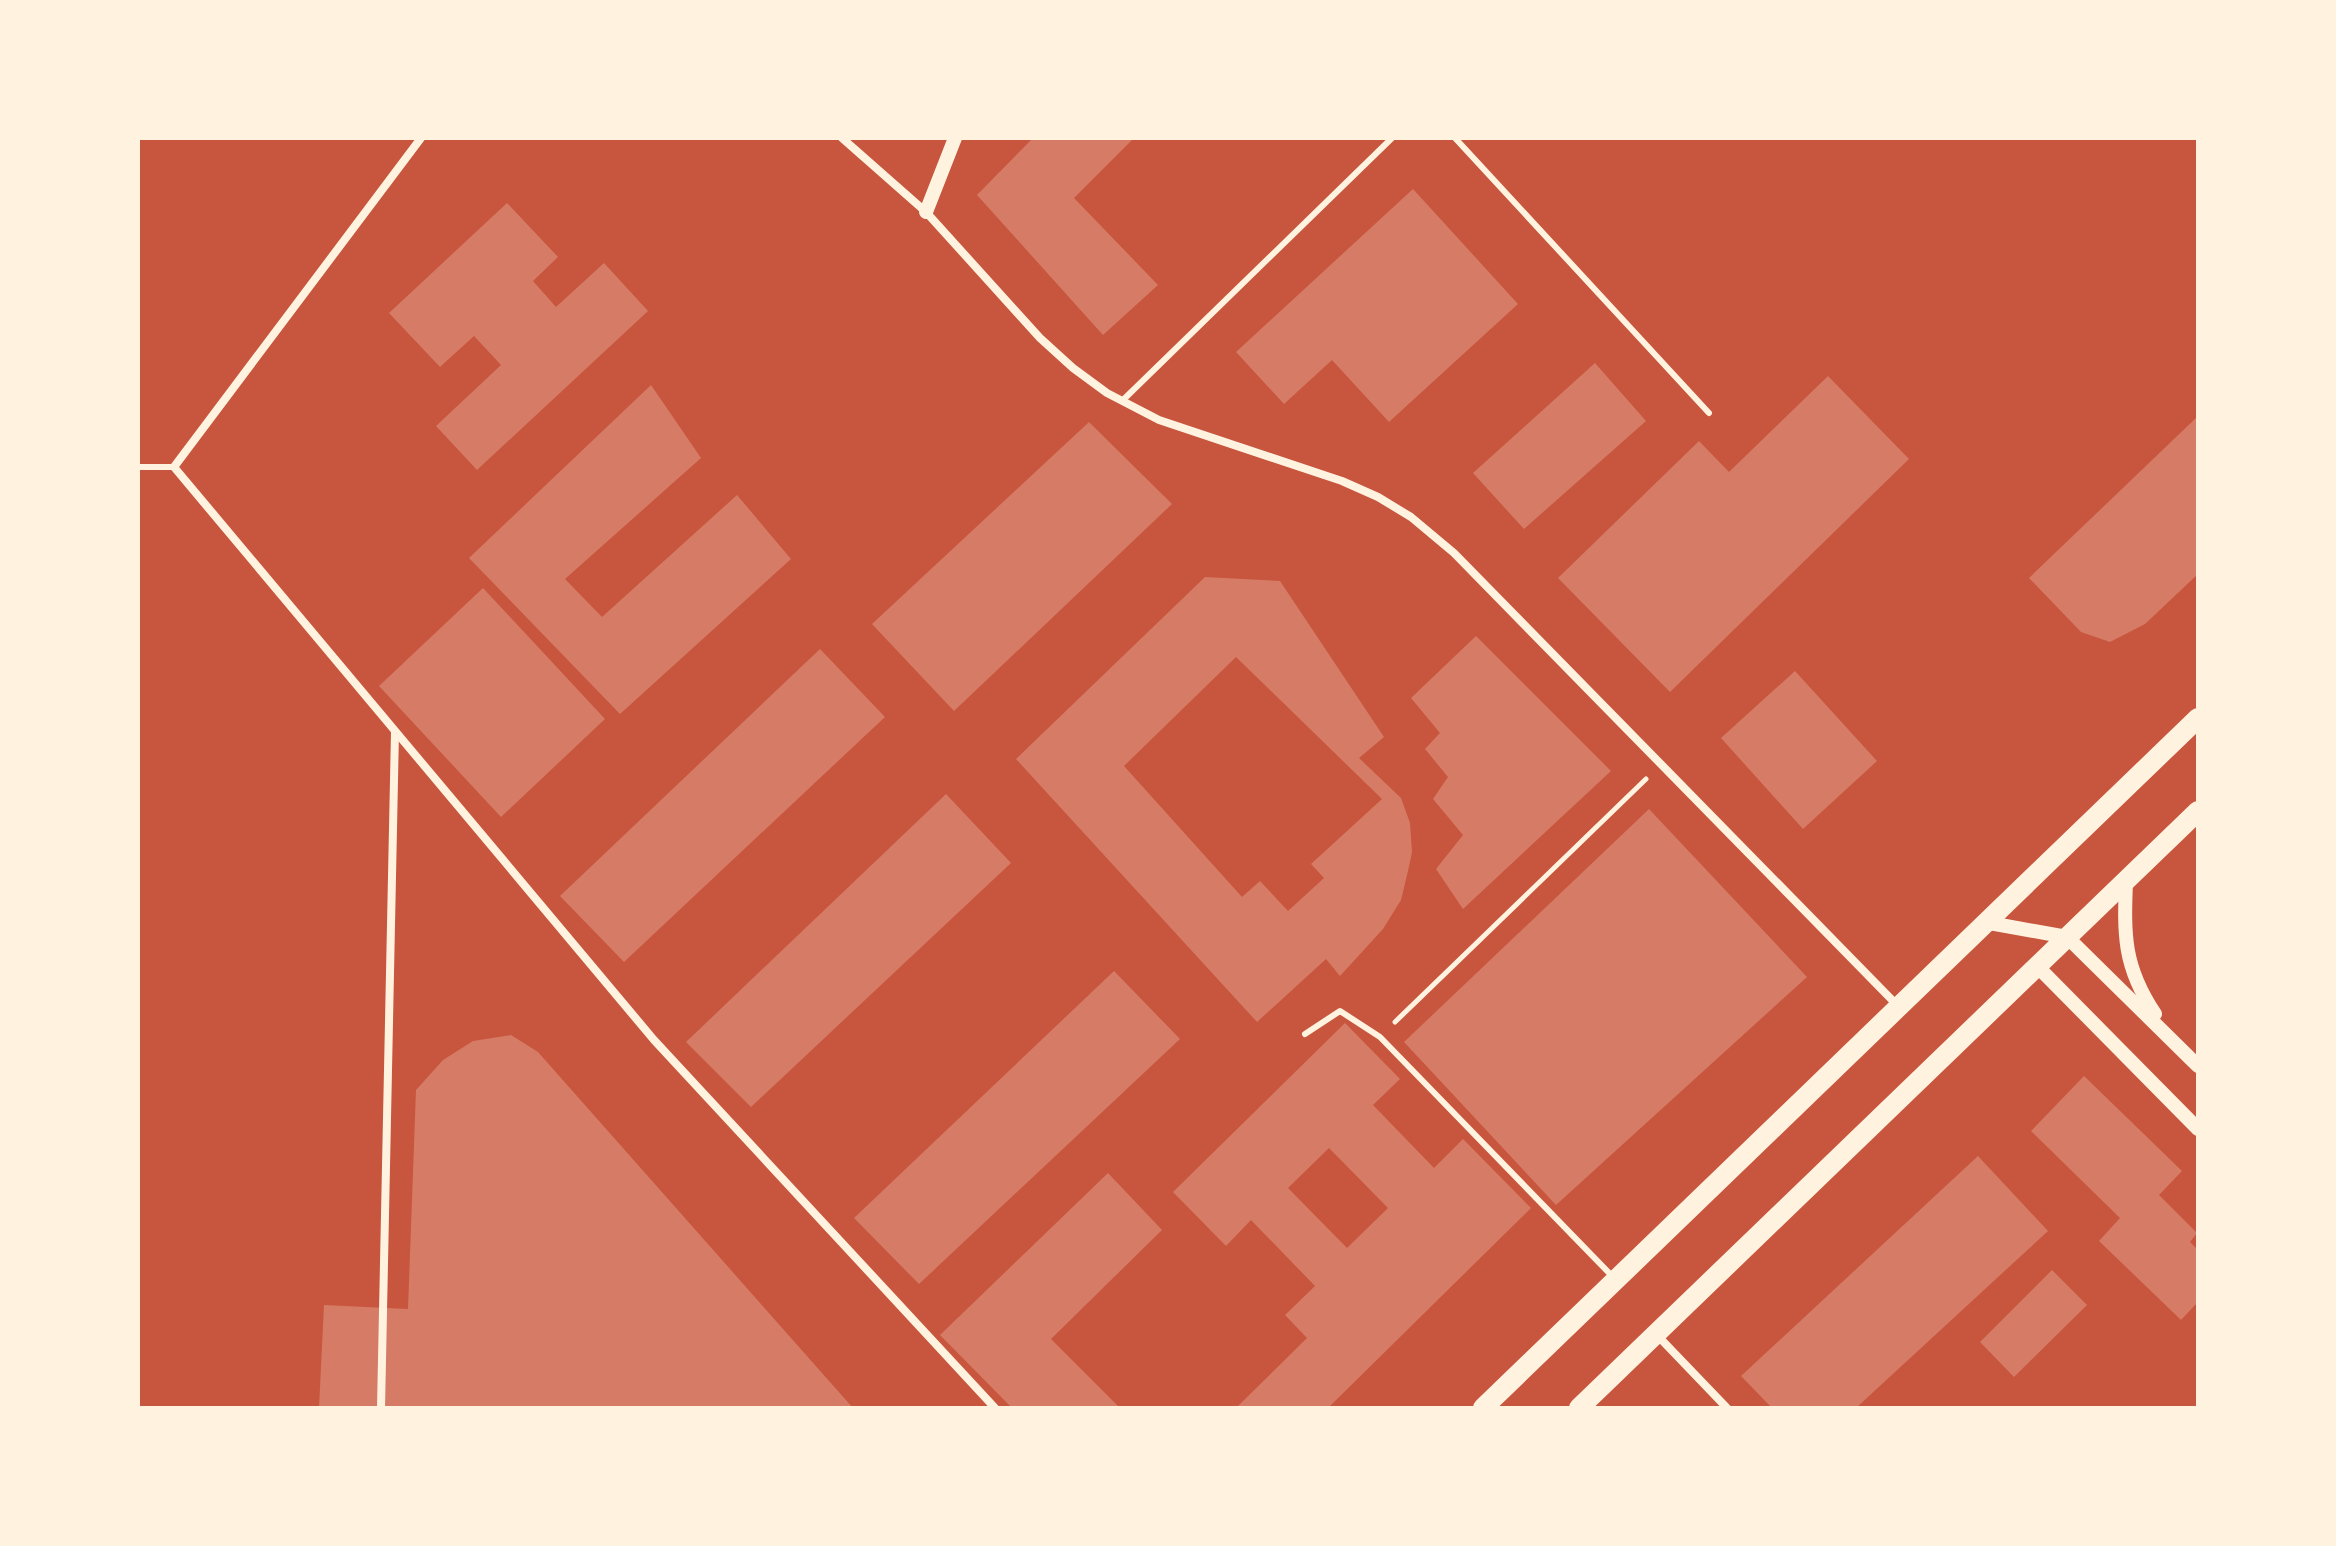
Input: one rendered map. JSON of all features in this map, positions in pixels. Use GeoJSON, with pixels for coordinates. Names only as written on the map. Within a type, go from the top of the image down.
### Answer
{"type":"FeatureCollection","features":[{"type":"Feature","properties":{"kind":"main road"},"geometry":{"type":"LineString","coordinates":[[1483,1408],[2198,718]]}},
{"type":"Feature","properties":{"kind":"main road"},"geometry":{"type":"LineString","coordinates":[[1579,1408],[2198,811]]}},
{"type":"Feature","properties":{"kind":"street"},"geometry":{"type":"LineString","coordinates":[[421,138],[174,467],[654,1040],[995,1408]]}},
{"type":"Feature","properties":{"kind":"street"},"geometry":{"type":"LineString","coordinates":[[842,138],[926,212],[1040,338],[1107,393],[1159,420],[1342,481],[1378,497],[1411,517],[1454,553],[1898,1005]]}},
{"type":"Feature","properties":{"kind":"street"},"geometry":{"type":"LineString","coordinates":[[926,212],[955,138]]}},
{"type":"Feature","properties":{"kind":"street"},"geometry":{"type":"LineString","coordinates":[[381,1408],[395,732]]}},
{"type":"Feature","properties":{"kind":"street"},"geometry":{"type":"LineString","coordinates":[[2126,880],[2124,939],[2133,970],[2143,997],[2173,1041]]}},
{"type":"Feature","properties":{"kind":"street"},"geometry":{"type":"LineString","coordinates":[[1984,922],[2067,937],[2198,1066]]}},
{"type":"Feature","properties":{"kind":"street"},"geometry":{"type":"LineString","coordinates":[[2037,966],[2198,1129]]}},
{"type":"Feature","properties":{"kind":"street"},"geometry":{"type":"LineString","coordinates":[[1656,1334],[1727,1408]]}},
{"type":"Feature","properties":{"kind":"lane"},"geometry":{"type":"LineString","coordinates":[[1122,401],[1392,138]]}},
{"type":"Feature","properties":{"kind":"lane"},"geometry":{"type":"LineString","coordinates":[[1455,138],[1709,413]]}},
{"type":"Feature","properties":{"kind":"lane"},"geometry":{"type":"LineString","coordinates":[[138,467],[174,467]]}},
{"type":"Feature","properties":{"kind":"lane"},"geometry":{"type":"LineString","coordinates":[[1305,1034],[1340,1011],[1380,1037],[1616,1279]]}},
{"type":"Feature","properties":{"kind":"path"},"geometry":{"type":"LineString","coordinates":[[1380,1037],[1662,764]]}},
{"type":"Feature","properties":{"kind":"building"},"geometry":{"type":"Polygon","coordinates":[[[1033,138],[1134,138],[1074,198],[1158,285],[1103,335],[977,195],[1033,138]]]}},
{"type":"Feature","properties":{"kind":"building"},"geometry":{"type":"Polygon","coordinates":[[[1413,189],[1518,304],[1389,422],[1332,360],[1284,404],[1236,352],[1413,189]]]}},
{"type":"Feature","properties":{"kind":"building"},"geometry":{"type":"Polygon","coordinates":[[[507,203],[558,257],[533,281],[556,307],[604,263],[648,311],[477,470],[436,426],[501,365],[474,336],[440,367],[389,313],[507,203]]]}},
{"type":"Feature","properties":{"kind":"building"},"geometry":{"type":"Polygon","coordinates":[[[1595,363],[1646,421],[1524,529],[1473,473],[1595,363]]]}},
{"type":"Feature","properties":{"kind":"building"},"geometry":{"type":"Polygon","coordinates":[[[1828,376],[1909,459],[1670,692],[1558,578],[1699,441],[1729,472],[1828,376]]]}},
{"type":"Feature","properties":{"kind":"building"},"geometry":{"type":"Polygon","coordinates":[[[651,385],[701,458],[565,579],[602,617],[737,495],[791,559],[620,714],[469,558],[651,385]]]}},
{"type":"Feature","properties":{"kind":"building"},"geometry":{"type":"Polygon","coordinates":[[[2198,416],[2198,574],[2145,624],[2110,642],[2081,632],[2029,578],[2198,416]]]}},
{"type":"Feature","properties":{"kind":"building"},"geometry":{"type":"Polygon","coordinates":[[[1089,422],[1172,504],[954,711],[872,624],[1089,422]]]}},
{"type":"Feature","properties":{"kind":"building"},"geometry":{"type":"Polygon","coordinates":[[[1205,577],[1280,581],[1384,737],[1359,758],[1401,798],[1410,823],[1412,852],[1401,900],[1383,929],[1340,976],[1326,959],[1257,1022],[1016,759],[1205,577]],[[1236,657],[1124,766],[1242,897],[1260,881],[1288,911],[1324,878],[1311,864],[1382,799],[1236,657]]]}},
{"type":"Feature","properties":{"kind":"building"},"geometry":{"type":"Polygon","coordinates":[[[483,588],[605,719],[501,817],[379,686],[483,588]]]}},
{"type":"Feature","properties":{"kind":"building"},"geometry":{"type":"Polygon","coordinates":[[[1476,636],[1611,771],[1463,909],[1436,869],[1463,835],[1433,799],[1448,777],[1425,749],[1440,733],[1411,698],[1476,636]]]}},
{"type":"Feature","properties":{"kind":"building"},"geometry":{"type":"Polygon","coordinates":[[[820,649],[885,717],[624,962],[560,896],[820,649]]]}},
{"type":"Feature","properties":{"kind":"building"},"geometry":{"type":"Polygon","coordinates":[[[1795,671],[1877,761],[1803,829],[1721,738],[1795,671]]]}},
{"type":"Feature","properties":{"kind":"building"},"geometry":{"type":"Polygon","coordinates":[[[946,794],[1011,863],[751,1107],[686,1042],[946,794]]]}},
{"type":"Feature","properties":{"kind":"building"},"geometry":{"type":"Polygon","coordinates":[[[1649,809],[1807,977],[1556,1205],[1404,1042],[1649,809]]]}},
{"type":"Feature","properties":{"kind":"building"},"geometry":{"type":"Polygon","coordinates":[[[1114,971],[1180,1039],[919,1284],[854,1218],[1114,971]]]}},
{"type":"Feature","properties":{"kind":"building"},"geometry":{"type":"Polygon","coordinates":[[[1345,1023],[1400,1079],[1373,1105],[1434,1168],[1463,1139],[1531,1208],[1328,1408],[1236,1408],[1307,1338],[1285,1315],[1315,1286],[1251,1220],[1226,1246],[1173,1192],[1345,1023]],[[1329,1148],[1288,1188],[1347,1248],[1388,1208],[1329,1148]]]}},
{"type":"Feature","properties":{"kind":"building"},"geometry":{"type":"Polygon","coordinates":[[[511,1035],[538,1052],[853,1408],[319,1408],[324,1305],[408,1309],[416,1090],[443,1060],[473,1041],[511,1035]]]}},
{"type":"Feature","properties":{"kind":"building"},"geometry":{"type":"Polygon","coordinates":[[[2084,1076],[2182,1171],[2159,1195],[2197,1233],[2190,1242],[2198,1250],[2198,1302],[2181,1320],[2099,1241],[2120,1218],[2031,1131],[2084,1076]]]}},
{"type":"Feature","properties":{"kind":"building"},"geometry":{"type":"Polygon","coordinates":[[[1978,1156],[2048,1231],[1856,1408],[1772,1408],[1741,1376],[1978,1156]]]}},
{"type":"Feature","properties":{"kind":"building"},"geometry":{"type":"Polygon","coordinates":[[[1108,1173],[1162,1230],[1051,1339],[1120,1408],[1012,1408],[940,1335],[1108,1173]]]}},
{"type":"Feature","properties":{"kind":"building"},"geometry":{"type":"Polygon","coordinates":[[[2052,1270],[2087,1305],[2014,1377],[1980,1342],[2052,1270]]]}}]}
